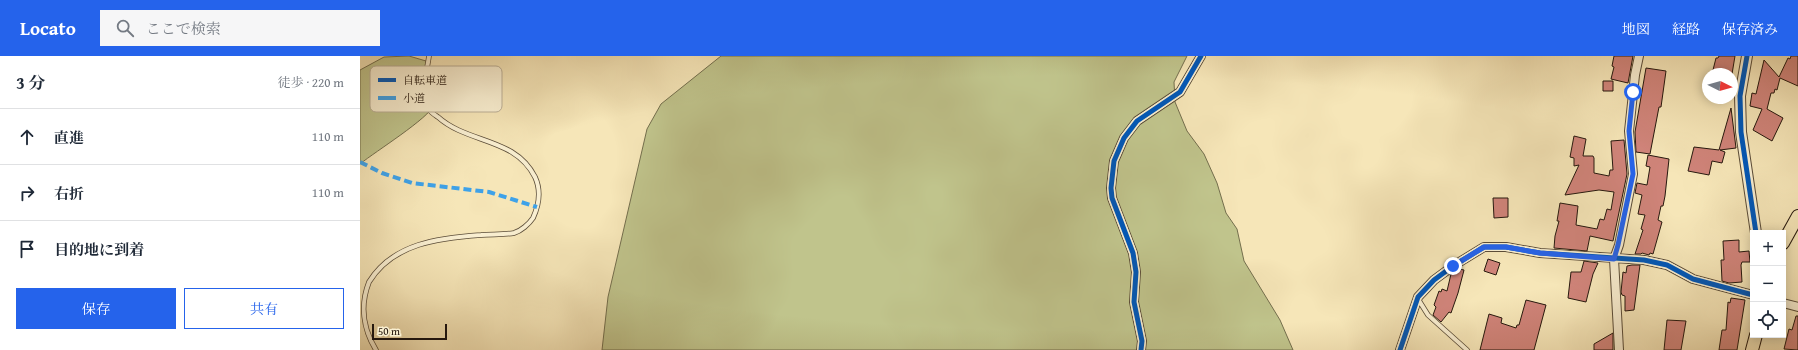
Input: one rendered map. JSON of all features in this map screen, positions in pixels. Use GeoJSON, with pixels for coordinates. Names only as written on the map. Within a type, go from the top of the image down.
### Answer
{"type":"FeatureCollection","features":[{"type":"Feature","properties":{"kind":"main road"},"geometry":{"type":"LineString","coordinates":[[1786,238],[1798,216]]}},
{"type":"Feature","properties":{"kind":"main road"},"geometry":{"type":"LineString","coordinates":[[1752,350],[1755,338]]}},
{"type":"Feature","properties":{"kind":"street"},"geometry":{"type":"LineString","coordinates":[[1141,350],[1142,342],[1134,302],[1136,272],[1133,253],[1112,198],[1111,188],[1114,161],[1124,138],[1137,121],[1180,92],[1201,56]]}},
{"type":"Feature","properties":{"kind":"street"},"geometry":{"type":"LineString","coordinates":[[1619,350],[1614,259],[1633,174],[1629,131],[1635,75],[1639,56]]}},
{"type":"Feature","properties":{"kind":"street"},"geometry":{"type":"LineString","coordinates":[[1747,56],[1740,96],[1741,132],[1756,230]]}},
{"type":"Feature","properties":{"kind":"street"},"geometry":{"type":"LineString","coordinates":[[1400,350],[1418,297],[1434,280],[1453,266],[1484,247],[1506,247],[1540,253],[1644,260],[1667,265],[1693,279],[1750,294]]}},
{"type":"Feature","properties":{"kind":"street"},"geometry":{"type":"LineString","coordinates":[[1786,304],[1798,307]]}},
{"type":"Feature","properties":{"kind":"lane"},"geometry":{"type":"LineString","coordinates":[[428,66],[429,56]]}},
{"type":"Feature","properties":{"kind":"lane"},"geometry":{"type":"LineString","coordinates":[[376,350],[364,326],[362,306],[365,289],[374,274],[390,258],[428,241],[460,236],[515,233],[532,220],[537,207],[539,194],[537,182],[530,167],[521,158],[510,149],[446,124],[431,112]]}},
{"type":"Feature","properties":{"kind":"lane"},"geometry":{"type":"LineString","coordinates":[[1418,297],[1428,315],[1467,350]]}},
{"type":"Feature","properties":{"kind":"green space"},"geometry":{"type":"Polygon","coordinates":[[[409,56],[426,61],[429,66],[370,66],[370,112],[428,112],[423,118],[360,164],[360,70],[384,57],[409,56]]]}},
{"type":"Feature","properties":{"kind":"green space"},"geometry":{"type":"Polygon","coordinates":[[[721,56],[1187,56],[1174,82],[1175,102],[1187,131],[1204,154],[1217,183],[1226,213],[1237,229],[1244,261],[1280,320],[1293,350],[602,350],[608,297],[647,129],[661,104],[721,56]]]}},
{"type":"Feature","properties":{"kind":"building"},"geometry":{"type":"Polygon","coordinates":[[[1614,56],[1633,56],[1628,83],[1611,79],[1614,67],[1612,66],[1614,56]]]}},
{"type":"Feature","properties":{"kind":"building"},"geometry":{"type":"Polygon","coordinates":[[[1719,56],[1735,56],[1733,68],[1714,68],[1716,58],[1719,56]]]}},
{"type":"Feature","properties":{"kind":"building"},"geometry":{"type":"Polygon","coordinates":[[[1791,56],[1798,56],[1798,86],[1780,78],[1777,90],[1775,89],[1774,93],[1771,93],[1767,109],[1783,118],[1772,141],[1753,130],[1762,109],[1750,106],[1752,93],[1756,94],[1764,60],[1779,77],[1788,58],[1790,59],[1791,56]]]}},
{"type":"Feature","properties":{"kind":"building"},"geometry":{"type":"Polygon","coordinates":[[[1646,68],[1666,71],[1661,107],[1659,107],[1650,154],[1636,152],[1635,132],[1646,68]]]}},
{"type":"Feature","properties":{"kind":"building"},"geometry":{"type":"Polygon","coordinates":[[[1603,81],[1613,81],[1613,91],[1603,91],[1603,81]]]}},
{"type":"Feature","properties":{"kind":"building"},"geometry":{"type":"Polygon","coordinates":[[[1731,108],[1736,148],[1720,150],[1725,152],[1722,163],[1712,161],[1709,175],[1688,171],[1694,147],[1719,150],[1731,108]]]}},
{"type":"Feature","properties":{"kind":"building"},"geometry":{"type":"Polygon","coordinates":[[[1574,136],[1586,139],[1583,156],[1593,156],[1594,173],[1609,176],[1610,170],[1613,170],[1611,141],[1624,140],[1627,174],[1613,241],[1590,236],[1587,251],[1554,248],[1555,236],[1559,221],[1557,221],[1560,203],[1578,206],[1576,225],[1597,229],[1600,219],[1604,220],[1607,209],[1611,210],[1614,192],[1599,190],[1565,195],[1579,165],[1574,166],[1574,158],[1570,157],[1574,136]]]}},
{"type":"Feature","properties":{"kind":"building"},"geometry":{"type":"Polygon","coordinates":[[[1648,155],[1669,159],[1665,196],[1658,220],[1662,222],[1653,254],[1650,253],[1649,255],[1642,253],[1635,254],[1643,230],[1641,229],[1645,215],[1638,214],[1642,195],[1635,193],[1637,183],[1647,185],[1650,167],[1646,166],[1648,155]]]}},
{"type":"Feature","properties":{"kind":"building"},"geometry":{"type":"Polygon","coordinates":[[[1493,198],[1508,198],[1508,217],[1494,218],[1493,198]]]}},
{"type":"Feature","properties":{"kind":"building"},"geometry":{"type":"Polygon","coordinates":[[[1739,240],[1739,252],[1749,251],[1750,262],[1742,262],[1741,265],[1742,282],[1729,283],[1722,281],[1721,260],[1724,260],[1723,241],[1739,240]]]}},
{"type":"Feature","properties":{"kind":"building"},"geometry":{"type":"Polygon","coordinates":[[[1488,259],[1500,263],[1496,275],[1484,271],[1488,259]]]}},
{"type":"Feature","properties":{"kind":"building"},"geometry":{"type":"Polygon","coordinates":[[[1584,261],[1598,263],[1593,274],[1586,302],[1568,298],[1571,272],[1581,272],[1584,261]]]}},
{"type":"Feature","properties":{"kind":"building"},"geometry":{"type":"Polygon","coordinates":[[[1640,265],[1634,310],[1625,311],[1625,296],[1622,295],[1621,292],[1623,272],[1626,273],[1627,266],[1640,265]]]}},
{"type":"Feature","properties":{"kind":"building"},"geometry":{"type":"Polygon","coordinates":[[[1459,269],[1464,270],[1458,293],[1451,313],[1449,312],[1441,322],[1433,315],[1436,307],[1434,305],[1439,291],[1441,292],[1442,289],[1447,291],[1451,274],[1459,269]]]}},
{"type":"Feature","properties":{"kind":"building"},"geometry":{"type":"Polygon","coordinates":[[[1731,298],[1745,300],[1737,350],[1719,350],[1722,330],[1726,330],[1728,302],[1730,303],[1731,298]]]}},
{"type":"Feature","properties":{"kind":"building"},"geometry":{"type":"Polygon","coordinates":[[[1526,300],[1546,305],[1534,350],[1480,350],[1489,314],[1502,318],[1501,323],[1516,328],[1517,325],[1519,325],[1526,300]]]}},
{"type":"Feature","properties":{"kind":"building"},"geometry":{"type":"Polygon","coordinates":[[[1796,316],[1798,316],[1798,350],[1784,349],[1789,329],[1792,330],[1796,316]]]}},
{"type":"Feature","properties":{"kind":"building"},"geometry":{"type":"Polygon","coordinates":[[[1667,320],[1686,321],[1681,350],[1664,350],[1667,320]]]}},
{"type":"Feature","properties":{"kind":"building"},"geometry":{"type":"Polygon","coordinates":[[[1613,333],[1613,350],[1594,350],[1594,344],[1613,333]]]}},
{"type":"Feature","properties":{"kind":"marked path"},"geometry":{"type":"LineString","coordinates":[[360,162],[382,173],[412,183],[489,192],[537,207]]}},
{"type":"Feature","properties":{"kind":"cycle path"},"geometry":{"type":"LineString","coordinates":[[1141,350],[1142,341],[1134,302],[1136,272],[1133,253],[1112,198],[1111,188],[1114,161],[1124,138],[1137,121],[1180,92],[1201,56]]}},
{"type":"Feature","properties":{"kind":"cycle path"},"geometry":{"type":"LineString","coordinates":[[1747,56],[1740,96],[1741,132],[1756,230]]}},
{"type":"Feature","properties":{"kind":"cycle path"},"geometry":{"type":"LineString","coordinates":[[1400,350],[1418,297],[1434,280],[1453,266],[1484,247],[1506,247],[1540,253],[1644,260],[1667,265],[1693,279],[1750,294]]}},
{"type":"Feature","properties":{"kind":"route"},"geometry":{"type":"LineString","coordinates":[[1453,266],[1484,247],[1506,247],[1540,253],[1614,259],[1633,174],[1629,131],[1633,92]]}}]}
